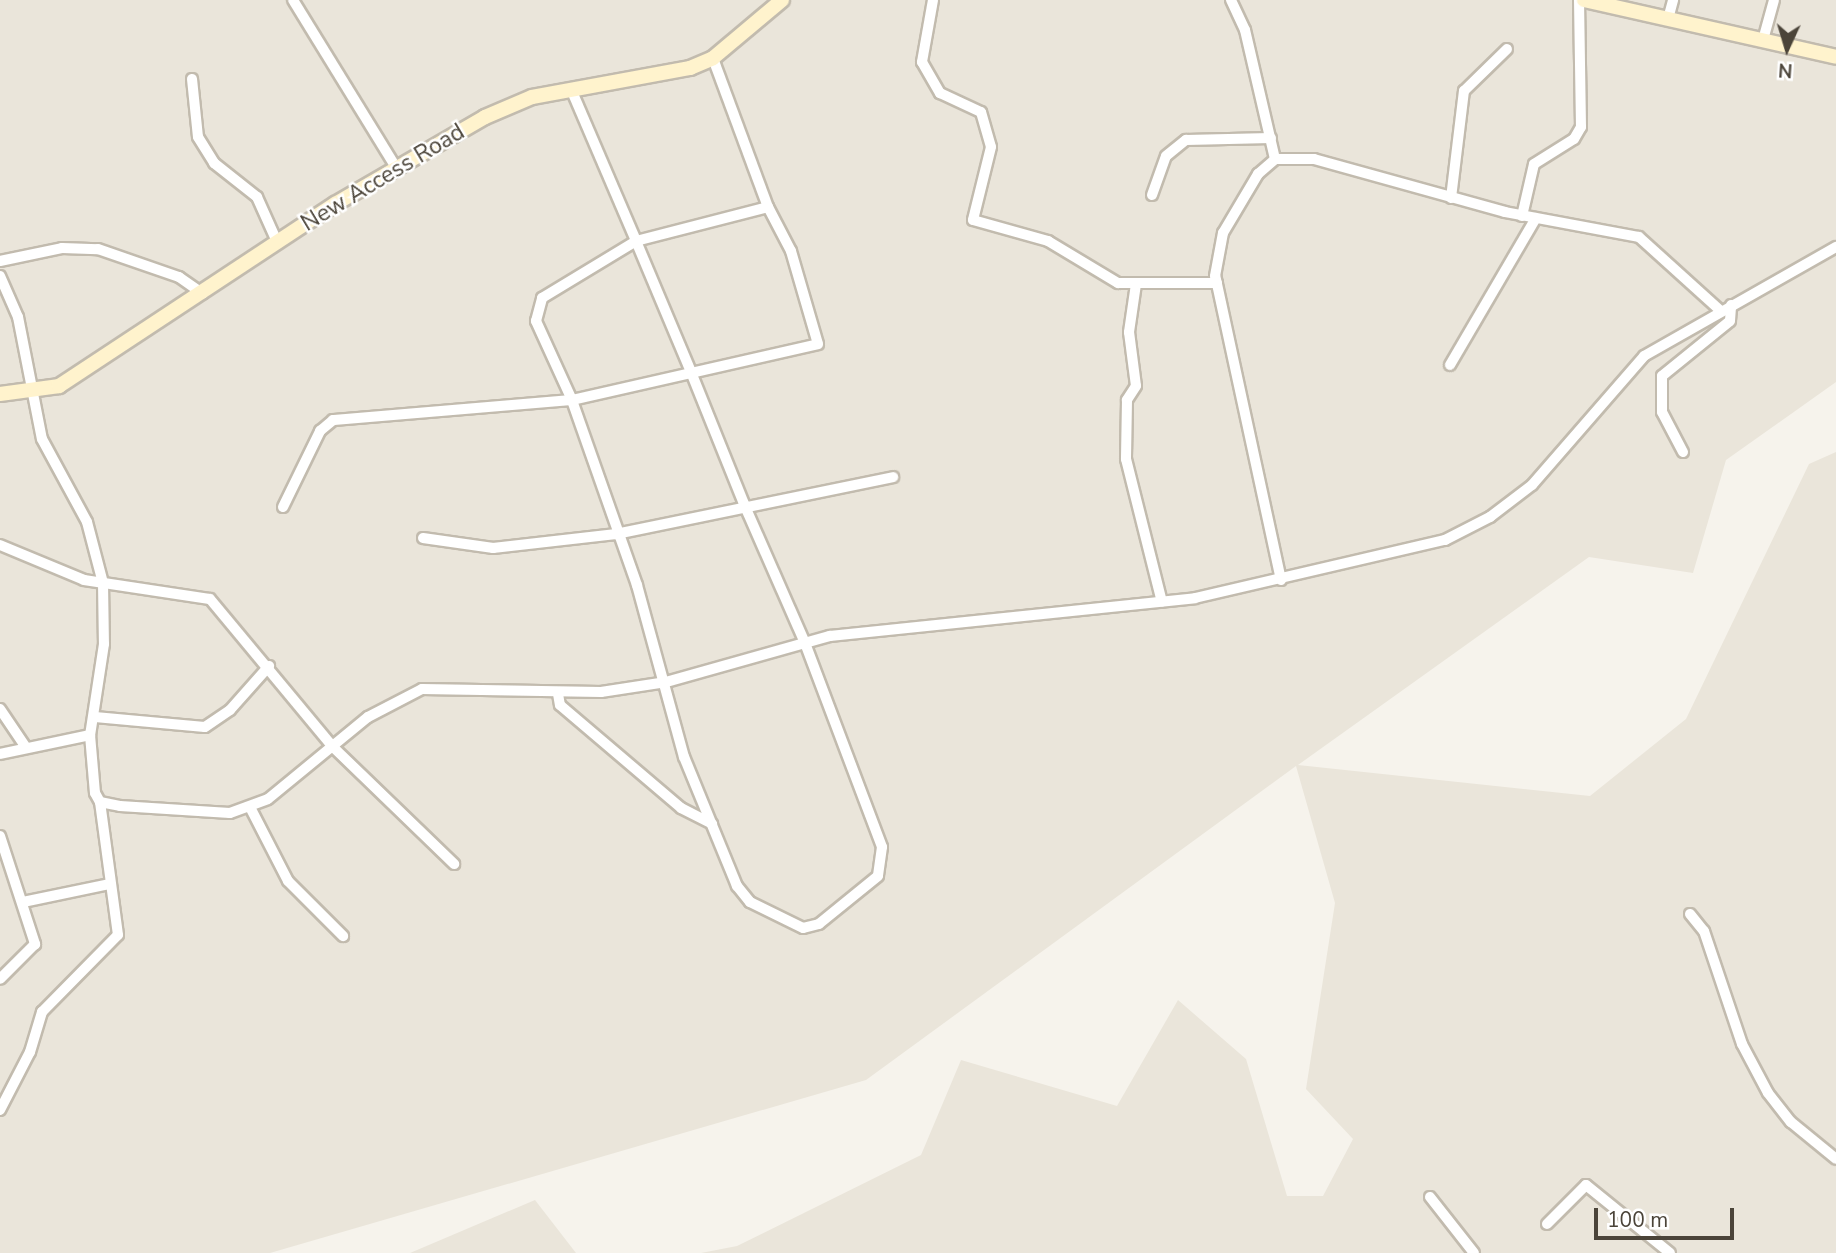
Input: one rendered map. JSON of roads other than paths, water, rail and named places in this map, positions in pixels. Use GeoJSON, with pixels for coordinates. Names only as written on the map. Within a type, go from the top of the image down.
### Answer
{"type":"FeatureCollection","features":[{"type":"Feature","properties":{"kind":"main road","name":"New Access Road"},"geometry":{"type":"LineString","coordinates":[[0,394],[31,394],[59,386],[278,244],[485,117],[571,89],[659,78],[713,58],[782,0]]}},
{"type":"Feature","properties":{"kind":"main road"},"geometry":{"type":"LineString","coordinates":[[1581,0],[1836,57]]}},
{"type":"Feature","properties":{"kind":"street"},"geometry":{"type":"LineString","coordinates":[[293,0],[397,169]]}},
{"type":"Feature","properties":{"kind":"street"},"geometry":{"type":"LineString","coordinates":[[933,0],[922,62],[940,93],[981,112],[991,148],[973,220],[1036,236],[1106,278],[1136,284],[1217,283]]}},
{"type":"Feature","properties":{"kind":"street"},"geometry":{"type":"LineString","coordinates":[[1231,0],[1245,30],[1275,159]]}},
{"type":"Feature","properties":{"kind":"street"},"geometry":{"type":"LineString","coordinates":[[1522,216],[1534,164],[1574,139],[1581,127],[1581,0]]}},
{"type":"Feature","properties":{"kind":"street"},"geometry":{"type":"LineString","coordinates":[[1668,19],[1673,0]]}},
{"type":"Feature","properties":{"kind":"street"},"geometry":{"type":"LineString","coordinates":[[1763,40],[1774,0]]}},
{"type":"Feature","properties":{"kind":"street"},"geometry":{"type":"LineString","coordinates":[[1451,198],[1464,91],[1507,49]]}},
{"type":"Feature","properties":{"kind":"street"},"geometry":{"type":"LineString","coordinates":[[283,507],[320,432],[333,420],[572,400],[818,344],[791,251],[768,207],[713,58]]}},
{"type":"Feature","properties":{"kind":"street"},"geometry":{"type":"LineString","coordinates":[[192,79],[198,137],[214,163],[257,197],[278,244]]}},
{"type":"Feature","properties":{"kind":"street"},"geometry":{"type":"LineString","coordinates":[[571,89],[636,241],[691,372],[744,504],[805,643],[862,785],[883,867],[819,924],[803,929],[750,902],[712,824],[684,757],[666,682],[572,400],[541,337],[536,307],[636,241],[768,207]]}},
{"type":"Feature","properties":{"kind":"street"},"geometry":{"type":"LineString","coordinates":[[1152,195],[1166,156],[1186,140],[1270,138]]}},
{"type":"Feature","properties":{"kind":"street"},"geometry":{"type":"LineString","coordinates":[[1281,580],[1217,283],[1223,233],[1258,174],[1275,159],[1314,159],[1522,216],[1639,237],[1721,311]]}},
{"type":"Feature","properties":{"kind":"street"},"geometry":{"type":"LineString","coordinates":[[1450,365],[1536,218]]}},
{"type":"Feature","properties":{"kind":"street"},"geometry":{"type":"LineString","coordinates":[[100,802],[251,809],[398,697],[422,689],[558,694],[666,682],[805,643],[858,632],[1162,602],[1281,580],[1446,540],[1490,517],[1532,485],[1644,356],[1834,248],[1836,237]]}},
{"type":"Feature","properties":{"kind":"street"},"geometry":{"type":"LineString","coordinates":[[0,261],[52,249],[98,249],[179,277],[203,295]]}},
{"type":"Feature","properties":{"kind":"street"},"geometry":{"type":"LineString","coordinates":[[0,276],[18,317],[31,394],[42,439],[87,522],[103,583],[95,718],[90,736],[118,935],[42,1012],[30,1052],[0,1110]]}},
{"type":"Feature","properties":{"kind":"street"},"geometry":{"type":"LineString","coordinates":[[1136,284],[1129,332],[1136,386],[1127,400],[1126,459],[1162,602]]}},
{"type":"Feature","properties":{"kind":"street"},"geometry":{"type":"LineString","coordinates":[[1683,452],[1662,412],[1662,376],[1724,327],[1731,305]]}},
{"type":"Feature","properties":{"kind":"street"},"geometry":{"type":"LineString","coordinates":[[422,538],[493,548],[616,534],[744,504],[893,477]]}},
{"type":"Feature","properties":{"kind":"street"},"geometry":{"type":"LineString","coordinates":[[0,545],[58,572],[103,583],[210,599],[269,666],[332,746],[454,864]]}},
{"type":"Feature","properties":{"kind":"street"},"geometry":{"type":"LineString","coordinates":[[95,718],[205,727],[230,710],[269,666]]}},
{"type":"Feature","properties":{"kind":"street"},"geometry":{"type":"LineString","coordinates":[[558,694],[560,705],[681,808],[712,824]]}},
{"type":"Feature","properties":{"kind":"street"},"geometry":{"type":"LineString","coordinates":[[0,709],[25,746]]}},
{"type":"Feature","properties":{"kind":"street"},"geometry":{"type":"LineString","coordinates":[[0,754],[25,746],[90,736]]}},
{"type":"Feature","properties":{"kind":"street"},"geometry":{"type":"LineString","coordinates":[[251,809],[288,881],[343,936]]}},
{"type":"Feature","properties":{"kind":"street"},"geometry":{"type":"LineString","coordinates":[[0,836],[23,902],[34,949],[0,979]]}},
{"type":"Feature","properties":{"kind":"street"},"geometry":{"type":"LineString","coordinates":[[23,902],[110,884]]}},
{"type":"Feature","properties":{"kind":"street"},"geometry":{"type":"LineString","coordinates":[[1690,914],[1704,931],[1742,1044],[1768,1093],[1791,1122],[1836,1159]]}},
{"type":"Feature","properties":{"kind":"street"},"geometry":{"type":"LineString","coordinates":[[1547,1224],[1586,1185],[1670,1253]]}},
{"type":"Feature","properties":{"kind":"street"},"geometry":{"type":"LineString","coordinates":[[1430,1197],[1473,1253]]}}]}
